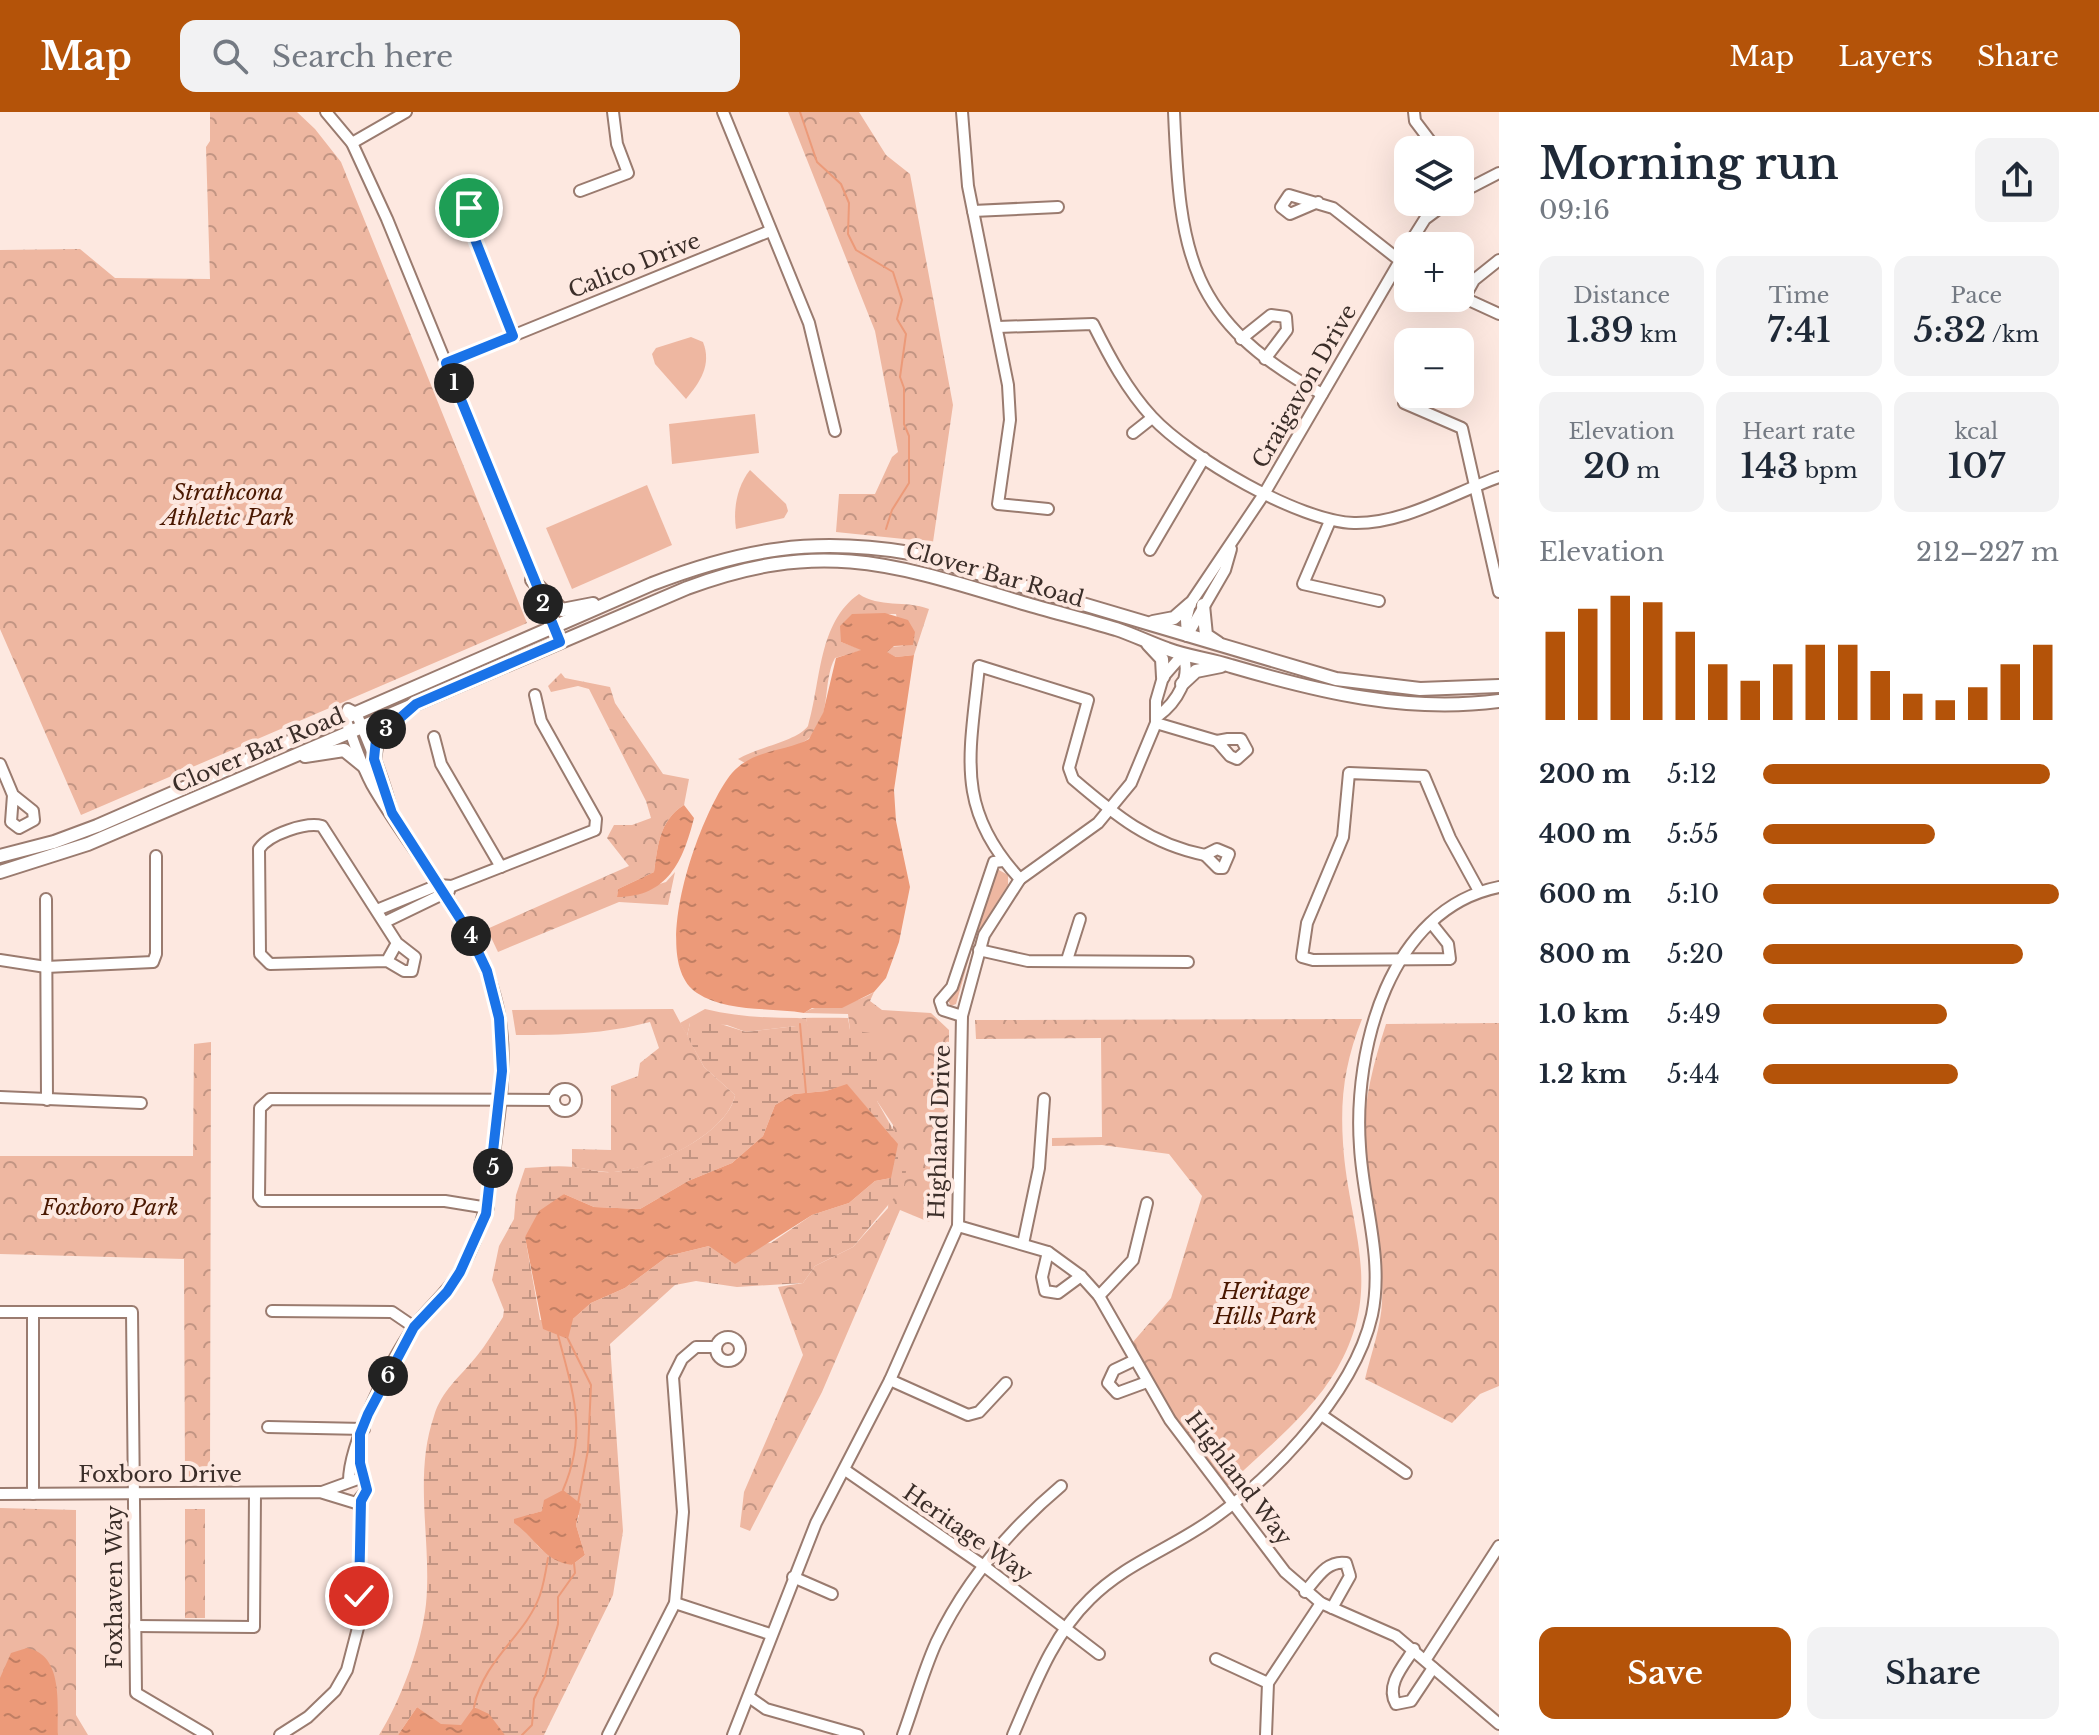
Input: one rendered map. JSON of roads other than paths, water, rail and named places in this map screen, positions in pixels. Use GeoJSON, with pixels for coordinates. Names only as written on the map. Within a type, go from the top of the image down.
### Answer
{"type":"FeatureCollection","features":[{"type":"Feature","properties":{"kind":"main road","name":"Clover Bar Road"},"geometry":{"type":"LineString","coordinates":[[0,856],[54,842],[97,826],[634,592],[751,552],[843,545],[910,553],[1141,623],[1185,645]]}},
{"type":"Feature","properties":{"kind":"main road","name":"Clover Bar Road"},"geometry":{"type":"LineString","coordinates":[[0,872],[88,844],[560,642],[716,578],[759,566],[825,560],[912,569],[1139,637],[1185,645]]}},
{"type":"Feature","properties":{"kind":"main road"},"geometry":{"type":"LineString","coordinates":[[532,580],[550,601],[567,610],[634,592]]}},
{"type":"Feature","properties":{"kind":"main road"},"geometry":{"type":"LineString","coordinates":[[1141,623],[1174,618],[1196,605],[1206,635],[1228,649]]}},
{"type":"Feature","properties":{"kind":"main road"},"geometry":{"type":"LineString","coordinates":[[1139,637],[1162,659],[1163,677]]}},
{"type":"Feature","properties":{"kind":"main road"},"geometry":{"type":"LineString","coordinates":[[1185,645],[1228,649],[1336,679],[1383,686],[1460,689],[1499,686]]}},
{"type":"Feature","properties":{"kind":"main road"},"geometry":{"type":"LineString","coordinates":[[1185,645],[1228,665],[1307,689],[1387,703],[1461,705],[1499,701]]}},
{"type":"Feature","properties":{"kind":"main road"},"geometry":{"type":"LineString","coordinates":[[1182,684],[1196,671],[1228,665]]}},
{"type":"Feature","properties":{"kind":"main road"},"geometry":{"type":"LineString","coordinates":[[286,759],[344,750],[369,763],[378,735],[416,704]]}},
{"type":"Feature","properties":{"kind":"street"},"geometry":{"type":"LineString","coordinates":[[326,112],[352,143],[560,642]]}},
{"type":"Feature","properties":{"kind":"street"},"geometry":{"type":"LineString","coordinates":[[352,143],[406,112]]}},
{"type":"Feature","properties":{"kind":"street"},"geometry":{"type":"LineString","coordinates":[[580,191],[628,173],[617,144],[613,112]]}},
{"type":"Feature","properties":{"kind":"street"},"geometry":{"type":"LineString","coordinates":[[723,112],[809,323],[835,431]]}},
{"type":"Feature","properties":{"kind":"street"},"geometry":{"type":"LineString","coordinates":[[962,112],[973,211],[998,327],[1010,420],[998,504],[1048,509]]}},
{"type":"Feature","properties":{"kind":"street"},"geometry":{"type":"LineString","coordinates":[[1174,112],[1177,194],[1189,254],[1214,307],[1241,339],[1265,359],[1322,394]]}},
{"type":"Feature","properties":{"kind":"street"},"geometry":{"type":"LineString","coordinates":[[1414,112],[1415,121],[1426,136]]}},
{"type":"Feature","properties":{"kind":"street"},"geometry":{"type":"LineString","coordinates":[[1474,182],[1499,173]]}},
{"type":"Feature","properties":{"kind":"street"},"geometry":{"type":"LineString","coordinates":[[1318,202],[1333,208],[1394,257]]}},
{"type":"Feature","properties":{"kind":"street"},"geometry":{"type":"LineString","coordinates":[[973,211],[1058,207]]}},
{"type":"Feature","properties":{"kind":"street","name":"Craigavon Drive"},"geometry":{"type":"LineString","coordinates":[[1417,232],[1429,216]]}},
{"type":"Feature","properties":{"kind":"street"},"geometry":{"type":"LineString","coordinates":[[469,224],[513,336]]}},
{"type":"Feature","properties":{"kind":"street","name":"Calico Drive"},"geometry":{"type":"LineString","coordinates":[[446,363],[770,231]]}},
{"type":"Feature","properties":{"kind":"street"},"geometry":{"type":"LineString","coordinates":[[1474,280],[1499,260]]}},
{"type":"Feature","properties":{"kind":"street","name":"Craigavon Drive"},"geometry":{"type":"LineString","coordinates":[[1185,645],[1186,620],[1214,565],[1233,543],[1264,494],[1394,278]]}},
{"type":"Feature","properties":{"kind":"street"},"geometry":{"type":"LineString","coordinates":[[1474,303],[1499,314]]}},
{"type":"Feature","properties":{"kind":"street"},"geometry":{"type":"LineString","coordinates":[[1241,339],[1271,315],[1286,317],[1287,330],[1265,359]]}},
{"type":"Feature","properties":{"kind":"street"},"geometry":{"type":"LineString","coordinates":[[998,327],[1093,324],[1110,358],[1152,418],[1204,458],[1264,494],[1330,521],[1356,523],[1389,519],[1499,477]]}},
{"type":"Feature","properties":{"kind":"street"},"geometry":{"type":"LineString","coordinates":[[1416,408],[1462,428],[1499,592]]}},
{"type":"Feature","properties":{"kind":"street"},"geometry":{"type":"LineString","coordinates":[[1133,433],[1152,418]]}},
{"type":"Feature","properties":{"kind":"street"},"geometry":{"type":"LineString","coordinates":[[1150,550],[1204,458]]}},
{"type":"Feature","properties":{"kind":"street"},"geometry":{"type":"LineString","coordinates":[[1330,521],[1303,584],[1379,601]]}},
{"type":"Feature","properties":{"kind":"street"},"geometry":{"type":"LineString","coordinates":[[1163,677],[1185,645]]}},
{"type":"Feature","properties":{"kind":"street"},"geometry":{"type":"LineString","coordinates":[[1182,684],[1187,672],[1185,645]]}},
{"type":"Feature","properties":{"kind":"street"},"geometry":{"type":"LineString","coordinates":[[1020,879],[1003,861],[974,809],[971,779],[979,666],[1088,700],[1069,768],[1073,779],[1141,834],[1172,849],[1205,855]]}},
{"type":"Feature","properties":{"kind":"street","name":"Highland Drive"},"geometry":{"type":"LineString","coordinates":[[1157,720],[1156,701],[1163,677]]}},
{"type":"Feature","properties":{"kind":"street","name":"Highland Drive"},"geometry":{"type":"LineString","coordinates":[[733,1735],[816,1523],[890,1380],[958,1226],[962,1016],[979,950],[1000,906],[1020,879],[1084,835],[1111,811],[1131,783],[1157,720],[1172,706],[1182,684]]}},
{"type":"Feature","properties":{"kind":"street"},"geometry":{"type":"LineString","coordinates":[[377,910],[438,885],[452,886],[591,833],[597,825],[541,721],[535,695]]}},
{"type":"Feature","properties":{"kind":"street"},"geometry":{"type":"LineString","coordinates":[[280,1735],[308,1717],[335,1691],[347,1670],[359,1624],[361,1525],[347,1483],[351,1454],[380,1390],[414,1327],[447,1292],[460,1272],[488,1208],[501,1100],[501,1037],[493,988],[468,931],[392,813],[350,715]]}},
{"type":"Feature","properties":{"kind":"street"},"geometry":{"type":"LineString","coordinates":[[1157,720],[1217,741]]}},
{"type":"Feature","properties":{"kind":"street"},"geometry":{"type":"LineString","coordinates":[[434,737],[441,764],[501,867]]}},
{"type":"Feature","properties":{"kind":"street"},"geometry":{"type":"LineString","coordinates":[[0,764],[13,795]]}},
{"type":"Feature","properties":{"kind":"street"},"geometry":{"type":"LineString","coordinates":[[1432,924],[1448,944],[1450,959],[1313,960],[1302,957],[1307,923],[1343,837],[1349,773],[1424,776],[1450,838],[1479,891]]}},
{"type":"Feature","properties":{"kind":"street"},"geometry":{"type":"LineString","coordinates":[[306,826],[322,826],[377,910],[397,943],[415,957],[412,971],[404,971],[387,961],[270,964],[260,954],[259,849],[264,842],[306,826]]}},
{"type":"Feature","properties":{"kind":"street"},"geometry":{"type":"LineString","coordinates":[[0,960],[46,967],[153,962],[156,954],[156,856]]}},
{"type":"Feature","properties":{"kind":"street","name":"Highland Drive"},"geometry":{"type":"LineString","coordinates":[[962,1016],[943,1010],[940,1001],[952,987],[959,956],[985,894],[988,872],[994,862],[1003,861]]}},
{"type":"Feature","properties":{"kind":"street"},"geometry":{"type":"LineString","coordinates":[[385,922],[445,896],[452,886]]}},
{"type":"Feature","properties":{"kind":"street"},"geometry":{"type":"LineString","coordinates":[[1013,1735],[1047,1657],[1088,1601],[1126,1568],[1191,1533],[1232,1505],[1323,1416],[1347,1378],[1372,1315],[1376,1246],[1363,1180],[1358,1112],[1373,1027],[1399,960],[1454,904],[1479,891],[1499,887]]}},
{"type":"Feature","properties":{"kind":"street"},"geometry":{"type":"LineString","coordinates":[[46,899],[47,1100]]}},
{"type":"Feature","properties":{"kind":"street"},"geometry":{"type":"LineString","coordinates":[[1067,960],[1080,919]]}},
{"type":"Feature","properties":{"kind":"street"},"geometry":{"type":"LineString","coordinates":[[387,961],[397,943]]}},
{"type":"Feature","properties":{"kind":"street"},"geometry":{"type":"LineString","coordinates":[[979,950],[1028,961],[1188,962]]}},
{"type":"Feature","properties":{"kind":"street"},"geometry":{"type":"LineString","coordinates":[[0,1097],[141,1103]]}},
{"type":"Feature","properties":{"kind":"street"},"geometry":{"type":"LineString","coordinates":[[488,1208],[445,1201],[262,1201],[259,1197],[260,1108],[270,1099],[554,1100]]}},
{"type":"Feature","properties":{"kind":"street"},"geometry":{"type":"LineString","coordinates":[[1023,1244],[1039,1168],[1044,1099]]}},
{"type":"Feature","properties":{"kind":"street"},"geometry":{"type":"LineString","coordinates":[[1099,1296],[1133,1260],[1147,1203]]}},
{"type":"Feature","properties":{"kind":"street","name":"Highland Way"},"geometry":{"type":"LineString","coordinates":[[958,1226],[1048,1252],[1081,1276],[1099,1296],[1147,1382],[1232,1505],[1285,1572],[1305,1592],[1327,1605],[1396,1636],[1499,1723]]}},
{"type":"Feature","properties":{"kind":"street"},"geometry":{"type":"LineString","coordinates":[[1048,1252],[1042,1277],[1045,1291],[1058,1293],[1081,1276]]}},
{"type":"Feature","properties":{"kind":"street"},"geometry":{"type":"LineString","coordinates":[[272,1311],[392,1312],[414,1327]]}},
{"type":"Feature","properties":{"kind":"street"},"geometry":{"type":"LineString","coordinates":[[0,1312],[33,1312],[33,1494]]}},
{"type":"Feature","properties":{"kind":"street","name":"Foxhaven Way"},"geometry":{"type":"LineString","coordinates":[[33,1312],[132,1312],[136,1693],[207,1735]]}},
{"type":"Feature","properties":{"kind":"street"},"geometry":{"type":"LineString","coordinates":[[608,1735],[675,1603],[683,1512],[673,1377],[682,1359],[696,1347],[716,1347]]}},
{"type":"Feature","properties":{"kind":"street"},"geometry":{"type":"LineString","coordinates":[[1135,1360],[1114,1370],[1108,1383],[1117,1393],[1147,1382]]}},
{"type":"Feature","properties":{"kind":"street"},"geometry":{"type":"LineString","coordinates":[[890,1380],[968,1415],[979,1412],[1006,1383]]}},
{"type":"Feature","properties":{"kind":"street"},"geometry":{"type":"LineString","coordinates":[[1323,1416],[1406,1473]]}},
{"type":"Feature","properties":{"kind":"street"},"geometry":{"type":"LineString","coordinates":[[268,1427],[362,1431]]}},
{"type":"Feature","properties":{"kind":"street"},"geometry":{"type":"LineString","coordinates":[[352,1500],[367,1490],[362,1481],[362,1431]]}},
{"type":"Feature","properties":{"kind":"street","name":"Heritage Way"},"geometry":{"type":"LineString","coordinates":[[845,1470],[984,1566],[1099,1654]]}},
{"type":"Feature","properties":{"kind":"street","name":"Foxboro Drive"},"geometry":{"type":"LineString","coordinates":[[320,1492],[362,1481]]}},
{"type":"Feature","properties":{"kind":"street"},"geometry":{"type":"LineString","coordinates":[[903,1735],[935,1644],[970,1580],[1036,1507],[1061,1486]]}},
{"type":"Feature","properties":{"kind":"street","name":"Foxboro Drive"},"geometry":{"type":"LineString","coordinates":[[0,1494],[320,1492],[352,1500]]}},
{"type":"Feature","properties":{"kind":"street"},"geometry":{"type":"LineString","coordinates":[[135,1626],[254,1627],[255,1493]]}},
{"type":"Feature","properties":{"kind":"street"},"geometry":{"type":"LineString","coordinates":[[1414,1649],[1394,1682],[1392,1690],[1396,1704],[1411,1701],[1498,1548]]}},
{"type":"Feature","properties":{"kind":"street"},"geometry":{"type":"LineString","coordinates":[[1266,1735],[1268,1683],[1350,1576],[1346,1563],[1337,1561],[1327,1566],[1305,1592]]}},
{"type":"Feature","properties":{"kind":"street"},"geometry":{"type":"LineString","coordinates":[[793,1577],[832,1594]]}},
{"type":"Feature","properties":{"kind":"street"},"geometry":{"type":"LineString","coordinates":[[675,1603],[770,1634]]}},
{"type":"Feature","properties":{"kind":"street"},"geometry":{"type":"LineString","coordinates":[[1216,1659],[1268,1683]]}},
{"type":"Feature","properties":{"kind":"street"},"geometry":{"type":"LineString","coordinates":[[749,1697],[766,1709],[858,1735]]}},
{"type":"Feature","properties":{"kind":"water"},"geometry":{"type":"Polygon","coordinates":[[[885,613],[908,620],[915,632],[913,645],[894,646],[887,652],[896,657],[914,655],[894,790],[896,821],[910,887],[899,942],[886,978],[874,992],[842,1008],[812,1008],[804,1013],[736,1007],[709,999],[697,993],[683,976],[677,950],[677,919],[684,884],[706,818],[732,773],[740,765],[759,755],[809,739],[823,713],[836,658],[861,650],[841,642],[840,626],[852,614],[885,613]]]}},
{"type":"Feature","properties":{"kind":"water"},"geometry":{"type":"Polygon","coordinates":[[[684,805],[694,818],[678,862],[670,874],[649,891],[617,897],[618,889],[654,872],[665,826],[669,818],[684,805]]]}},
{"type":"Feature","properties":{"kind":"water"},"geometry":{"type":"Polygon","coordinates":[[[847,1084],[898,1144],[891,1178],[875,1181],[849,1203],[812,1215],[735,1264],[709,1246],[668,1256],[625,1288],[591,1303],[573,1319],[568,1339],[543,1329],[525,1237],[539,1211],[564,1194],[594,1207],[640,1209],[688,1181],[732,1163],[763,1136],[775,1105],[794,1094],[826,1091],[847,1084]]]}},
{"type":"Feature","properties":{"kind":"water"},"geometry":{"type":"Polygon","coordinates":[[[563,1490],[581,1504],[576,1525],[585,1555],[572,1565],[547,1554],[514,1523],[514,1519],[542,1511],[544,1500],[563,1490]]]}},
{"type":"Feature","properties":{"kind":"water"},"geometry":{"type":"Polygon","coordinates":[[[27,1648],[47,1660],[53,1671],[58,1696],[58,1735],[0,1735],[0,1678],[11,1653],[27,1648]]]}},
{"type":"Feature","properties":{"kind":"water"},"geometry":{"type":"Polygon","coordinates":[[[417,1707],[441,1724],[461,1725],[474,1707],[489,1714],[505,1735],[398,1735],[417,1707]]]}},
{"type":"Feature","properties":{"kind":"waterway"},"geometry":{"type":"LineString","coordinates":[[800,112],[817,162],[841,184],[849,203],[848,234],[856,250],[893,272],[902,300],[897,319],[906,334],[900,377],[904,388],[904,424],[909,436],[909,483],[892,510],[886,529]]}},
{"type":"Feature","properties":{"kind":"waterway"},"geometry":{"type":"LineString","coordinates":[[800,1024],[806,1093]]}},
{"type":"Feature","properties":{"kind":"waterway"},"geometry":{"type":"LineString","coordinates":[[558,1335],[576,1412],[575,1449],[563,1490]]}},
{"type":"Feature","properties":{"kind":"waterway"},"geometry":{"type":"LineString","coordinates":[[568,1339],[591,1385],[588,1450],[578,1503]]}},
{"type":"Feature","properties":{"kind":"waterway"},"geometry":{"type":"LineString","coordinates":[[474,1707],[486,1675],[533,1610],[548,1558]]}},
{"type":"Feature","properties":{"kind":"waterway"},"geometry":{"type":"LineString","coordinates":[[522,1735],[532,1725],[534,1699],[545,1676],[558,1624],[558,1597],[575,1573],[574,1563]]}},
{"type":"Feature","properties":{"kind":"park label","name":"Strathcona Athletic Park"},"geometry":{"type":"Point","coordinates":[228,504]}},
{"type":"Feature","properties":{"kind":"park label","name":"Foxboro Park"},"geometry":{"type":"Point","coordinates":[110,1207]}},
{"type":"Feature","properties":{"kind":"park label","name":"Heritage Hills Park"},"geometry":{"type":"Point","coordinates":[1265,1304]}}]}
